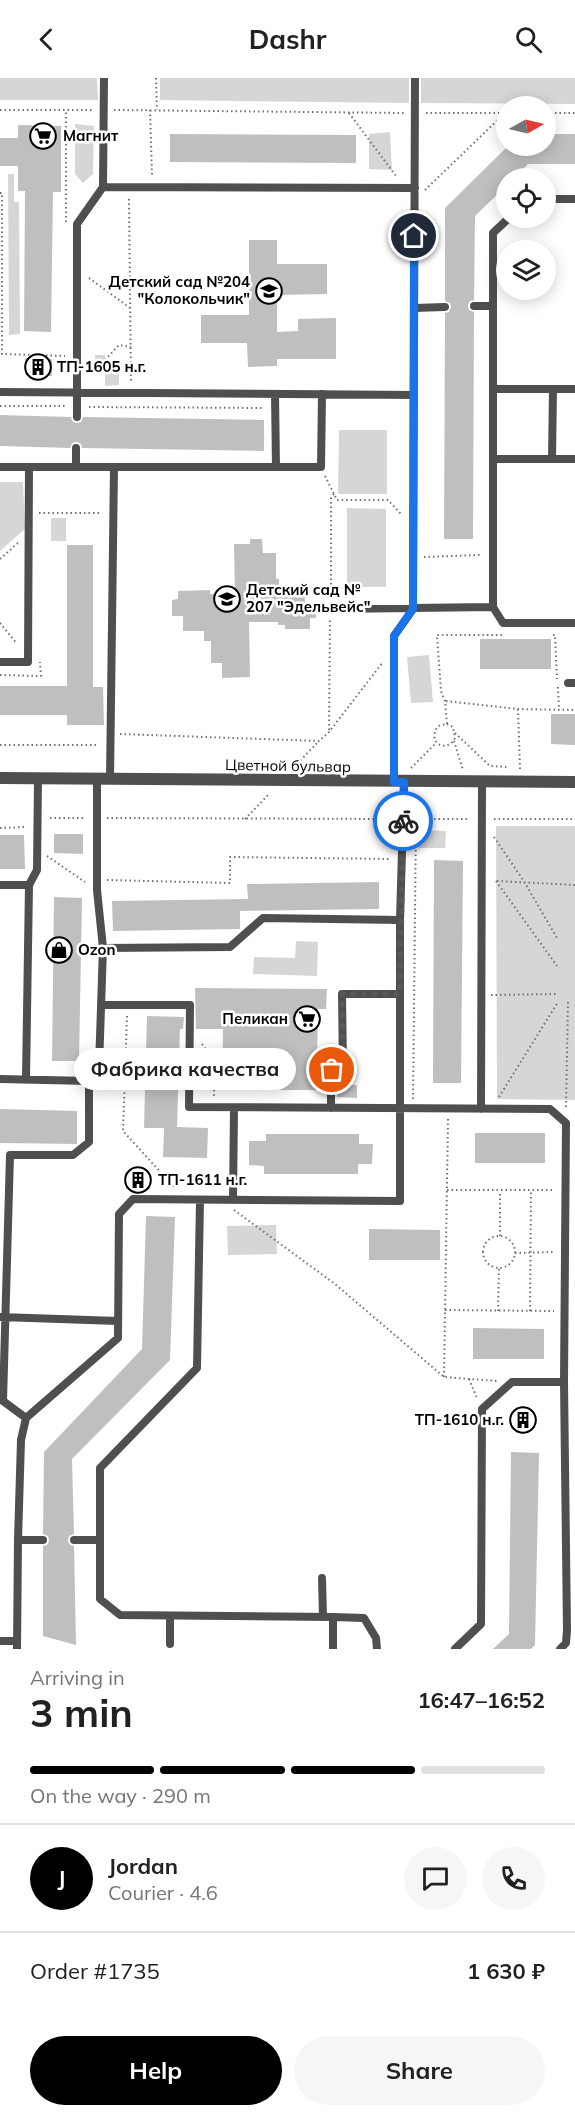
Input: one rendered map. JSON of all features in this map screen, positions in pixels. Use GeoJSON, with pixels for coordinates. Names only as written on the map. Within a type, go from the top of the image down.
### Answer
{"type":"FeatureCollection","features":[{"type":"Feature","properties":{"kind":"street","name":"Цветной бульвар"},"geometry":{"type":"LineString","coordinates":[[0,778],[575,782]]}},
{"type":"Feature","properties":{"kind":"lane"},"geometry":{"type":"LineString","coordinates":[[77,417],[77,224],[104,187],[104,78]]}},
{"type":"Feature","properties":{"kind":"lane"},"geometry":{"type":"LineString","coordinates":[[0,1641],[17,1645],[21,1440],[26,1418],[118,1338],[119,1214],[133,1199],[400,1201],[400,920],[403,819],[394,636],[413,609],[414,308],[419,190],[415,78]]}},
{"type":"Feature","properties":{"kind":"lane"},"geometry":{"type":"LineString","coordinates":[[104,187],[419,190]]}},
{"type":"Feature","properties":{"kind":"lane"},"geometry":{"type":"LineString","coordinates":[[556,199],[575,199]]}},
{"type":"Feature","properties":{"kind":"lane"},"geometry":{"type":"LineString","coordinates":[[498,228],[493,233],[493,608],[503,623],[575,623]]}},
{"type":"Feature","properties":{"kind":"lane"},"geometry":{"type":"LineString","coordinates":[[474,306],[493,306]]}},
{"type":"Feature","properties":{"kind":"lane"},"geometry":{"type":"LineString","coordinates":[[414,308],[445,307]]}},
{"type":"Feature","properties":{"kind":"lane"},"geometry":{"type":"LineString","coordinates":[[493,389],[575,390]]}},
{"type":"Feature","properties":{"kind":"lane"},"geometry":{"type":"LineString","coordinates":[[552,459],[553,389]]}},
{"type":"Feature","properties":{"kind":"lane"},"geometry":{"type":"LineString","coordinates":[[0,392],[414,395]]}},
{"type":"Feature","properties":{"kind":"lane"},"geometry":{"type":"LineString","coordinates":[[275,394],[276,467]]}},
{"type":"Feature","properties":{"kind":"lane"},"geometry":{"type":"LineString","coordinates":[[0,467],[321,467],[322,394]]}},
{"type":"Feature","properties":{"kind":"lane"},"geometry":{"type":"LineString","coordinates":[[76,448],[76,467]]}},
{"type":"Feature","properties":{"kind":"lane"},"geometry":{"type":"LineString","coordinates":[[494,459],[575,459]]}},
{"type":"Feature","properties":{"kind":"lane"},"geometry":{"type":"LineString","coordinates":[[0,662],[28,662],[29,467]]}},
{"type":"Feature","properties":{"kind":"lane"},"geometry":{"type":"LineString","coordinates":[[26,1418],[2,1402],[10,1155],[73,1155],[89,1142],[88,1081],[99,1067],[103,948],[97,890],[97,818],[110,746],[114,467]]}},
{"type":"Feature","properties":{"kind":"lane"},"geometry":{"type":"LineString","coordinates":[[331,609],[493,608]]}},
{"type":"Feature","properties":{"kind":"lane"},"geometry":{"type":"LineString","coordinates":[[26,1079],[29,885],[37,870],[38,779]]}},
{"type":"Feature","properties":{"kind":"lane"},"geometry":{"type":"LineString","coordinates":[[482,782],[482,995],[485,1109]]}},
{"type":"Feature","properties":{"kind":"lane"},"geometry":{"type":"LineString","coordinates":[[0,885],[29,885]]}},
{"type":"Feature","properties":{"kind":"lane"},"geometry":{"type":"LineString","coordinates":[[103,948],[230,947],[263,918],[400,920]]}},
{"type":"Feature","properties":{"kind":"lane"},"geometry":{"type":"LineString","coordinates":[[332,1108],[332,1070],[343,1069],[342,994],[400,994]]}},
{"type":"Feature","properties":{"kind":"lane"},"geometry":{"type":"LineString","coordinates":[[102,1005],[190,1005],[189,1107],[550,1109],[566,1123],[564,1382],[567,1630],[566,1643],[560,1649]]}},
{"type":"Feature","properties":{"kind":"lane"},"geometry":{"type":"LineString","coordinates":[[0,1079],[88,1081]]}},
{"type":"Feature","properties":{"kind":"lane"},"geometry":{"type":"LineString","coordinates":[[233,1200],[234,1108]]}},
{"type":"Feature","properties":{"kind":"lane"},"geometry":{"type":"LineString","coordinates":[[200,1200],[197,1368],[99,1468],[100,1599],[120,1615],[364,1618],[376,1638],[377,1649]]}},
{"type":"Feature","properties":{"kind":"lane"},"geometry":{"type":"LineString","coordinates":[[3,1318],[118,1320]]}},
{"type":"Feature","properties":{"kind":"lane"},"geometry":{"type":"LineString","coordinates":[[455,1649],[481,1624],[482,1409],[512,1382],[564,1382]]}},
{"type":"Feature","properties":{"kind":"lane"},"geometry":{"type":"LineString","coordinates":[[18,1540],[43,1540]]}},
{"type":"Feature","properties":{"kind":"lane"},"geometry":{"type":"LineString","coordinates":[[74,1540],[100,1540]]}},
{"type":"Feature","properties":{"kind":"lane"},"geometry":{"type":"LineString","coordinates":[[322,1578],[322,1617]]}},
{"type":"Feature","properties":{"kind":"lane"},"geometry":{"type":"LineString","coordinates":[[170,1617],[170,1644]]}},
{"type":"Feature","properties":{"kind":"lane"},"geometry":{"type":"LineString","coordinates":[[333,1617],[333,1649]]}},
{"type":"Feature","properties":{"kind":"path"},"geometry":{"type":"LineString","coordinates":[[156,78],[157,110]]}},
{"type":"Feature","properties":{"kind":"path"},"geometry":{"type":"LineString","coordinates":[[0,110],[496,113]]}},
{"type":"Feature","properties":{"kind":"path"},"geometry":{"type":"LineString","coordinates":[[66,110],[66,225]]}},
{"type":"Feature","properties":{"kind":"path"},"geometry":{"type":"LineString","coordinates":[[150,110],[152,181]]}},
{"type":"Feature","properties":{"kind":"path"},"geometry":{"type":"LineString","coordinates":[[348,112],[401,183]]}},
{"type":"Feature","properties":{"kind":"path"},"geometry":{"type":"LineString","coordinates":[[556,113],[575,113]]}},
{"type":"Feature","properties":{"kind":"path"},"geometry":{"type":"LineString","coordinates":[[419,190],[496,122]]}},
{"type":"Feature","properties":{"kind":"path"},"geometry":{"type":"LineString","coordinates":[[129,188],[131,393]]}},
{"type":"Feature","properties":{"kind":"path"},"geometry":{"type":"LineString","coordinates":[[0,193],[2,193],[2,354],[65,356]]}},
{"type":"Feature","properties":{"kind":"path"},"geometry":{"type":"LineString","coordinates":[[77,269],[130,308]]}},
{"type":"Feature","properties":{"kind":"path"},"geometry":{"type":"LineString","coordinates":[[105,360],[119,345],[131,347]]}},
{"type":"Feature","properties":{"kind":"path"},"geometry":{"type":"LineString","coordinates":[[0,406],[276,408]]}},
{"type":"Feature","properties":{"kind":"path"},"geometry":{"type":"LineString","coordinates":[[324,475],[337,500],[388,500],[413,527]]}},
{"type":"Feature","properties":{"kind":"path"},"geometry":{"type":"LineString","coordinates":[[28,513],[114,513]]}},
{"type":"Feature","properties":{"kind":"path"},"geometry":{"type":"LineString","coordinates":[[420,557],[493,555]]}},
{"type":"Feature","properties":{"kind":"path"},"geometry":{"type":"LineString","coordinates":[[447,724],[445,701],[441,691],[437,635],[505,635]]}},
{"type":"Feature","properties":{"kind":"path"},"geometry":{"type":"LineString","coordinates":[[545,635],[555,635],[559,709]]}},
{"type":"Feature","properties":{"kind":"path"},"geometry":{"type":"LineString","coordinates":[[110,734],[320,741],[394,648]]}},
{"type":"Feature","properties":{"kind":"path"},"geometry":{"type":"LineString","coordinates":[[445,701],[518,709],[575,710]]}},
{"type":"Feature","properties":{"kind":"path"},"geometry":{"type":"LineString","coordinates":[[518,709],[519,769]]}},
{"type":"Feature","properties":{"kind":"path"},"geometry":{"type":"LineString","coordinates":[[454,741],[445,746],[436,743],[433,738],[434,732],[438,726],[447,724],[453,727],[454,741],[466,782]]}},
{"type":"Feature","properties":{"kind":"path"},"geometry":{"type":"LineString","coordinates":[[455,733],[490,765],[510,768]]}},
{"type":"Feature","properties":{"kind":"path"},"geometry":{"type":"LineString","coordinates":[[402,782],[406,773],[436,743]]}},
{"type":"Feature","properties":{"kind":"path"},"geometry":{"type":"LineString","coordinates":[[0,745],[110,746]]}},
{"type":"Feature","properties":{"kind":"path"},"geometry":{"type":"LineString","coordinates":[[0,828],[97,818],[575,819]]}},
{"type":"Feature","properties":{"kind":"path"},"geometry":{"type":"LineString","coordinates":[[413,1099],[416,819]]}},
{"type":"Feature","properties":{"kind":"path"},"geometry":{"type":"LineString","coordinates":[[482,819],[525,883],[557,938]]}},
{"type":"Feature","properties":{"kind":"path"},"geometry":{"type":"LineString","coordinates":[[37,849],[97,890]]}},
{"type":"Feature","properties":{"kind":"path"},"geometry":{"type":"LineString","coordinates":[[103,880],[230,883],[230,857],[402,859]]}},
{"type":"Feature","properties":{"kind":"path"},"geometry":{"type":"LineString","coordinates":[[482,881],[575,885]]}},
{"type":"Feature","properties":{"kind":"path"},"geometry":{"type":"LineString","coordinates":[[496,881],[557,966]]}},
{"type":"Feature","properties":{"kind":"path"},"geometry":{"type":"LineString","coordinates":[[482,995],[557,994]]}},
{"type":"Feature","properties":{"kind":"path"},"geometry":{"type":"LineString","coordinates":[[485,1109],[558,1002]]}},
{"type":"Feature","properties":{"kind":"path"},"geometry":{"type":"LineString","coordinates":[[566,1123],[568,1002]]}},
{"type":"Feature","properties":{"kind":"path"},"geometry":{"type":"LineString","coordinates":[[127,1005],[123,1131],[185,1200]]}},
{"type":"Feature","properties":{"kind":"path"},"geometry":{"type":"LineString","coordinates":[[189,1027],[214,1061],[214,1097]]}},
{"type":"Feature","properties":{"kind":"path"},"geometry":{"type":"LineString","coordinates":[[444,1377],[448,1108]]}},
{"type":"Feature","properties":{"kind":"path"},"geometry":{"type":"LineString","coordinates":[[447,1190],[564,1190]]}},
{"type":"Feature","properties":{"kind":"path"},"geometry":{"type":"LineString","coordinates":[[500,1190],[500,1236]]}},
{"type":"Feature","properties":{"kind":"path"},"geometry":{"type":"LineString","coordinates":[[530,1311],[531,1190]]}},
{"type":"Feature","properties":{"kind":"path"},"geometry":{"type":"LineString","coordinates":[[223,1200],[240,1215],[335,1284],[444,1377],[512,1382]]}},
{"type":"Feature","properties":{"kind":"path"},"geometry":{"type":"LineString","coordinates":[[500,1236],[510,1240],[515,1252],[513,1261],[499,1269],[493,1268],[485,1260],[483,1249],[489,1240],[500,1236]]}},
{"type":"Feature","properties":{"kind":"path"},"geometry":{"type":"LineString","coordinates":[[515,1252],[565,1252]]}},
{"type":"Feature","properties":{"kind":"path"},"geometry":{"type":"LineString","coordinates":[[498,1311],[499,1269]]}},
{"type":"Feature","properties":{"kind":"path"},"geometry":{"type":"LineString","coordinates":[[446,1310],[564,1311]]}},
{"type":"Feature","properties":{"kind":"path"},"geometry":{"type":"LineString","coordinates":[[469,1379],[482,1409]]}},
{"type":"Feature","properties":{"kind":"shaded area"},"geometry":{"type":"Polygon","coordinates":[[[0,78],[97,78],[98,100],[0,100],[0,78]]]}},
{"type":"Feature","properties":{"kind":"shaded area"},"geometry":{"type":"Polygon","coordinates":[[[160,78],[409,78],[409,103],[160,100],[160,78]]]}},
{"type":"Feature","properties":{"kind":"shaded area"},"geometry":{"type":"Polygon","coordinates":[[[421,78],[575,78],[575,104],[556,104],[556,96],[496,96],[496,103],[421,103],[421,78]]]}},
{"type":"Feature","properties":{"kind":"shaded area"},"geometry":{"type":"Polygon","coordinates":[[[75,124],[94,126],[93,174],[83,183],[75,174],[75,124]]]}},
{"type":"Feature","properties":{"kind":"shaded area"},"geometry":{"type":"Polygon","coordinates":[[[390,132],[392,170],[369,169],[369,134],[390,132]]]}},
{"type":"Feature","properties":{"kind":"shaded area"},"geometry":{"type":"Polygon","coordinates":[[[8,174],[14,174],[14,202],[19,202],[20,334],[9,335],[8,174]]]}},
{"type":"Feature","properties":{"kind":"shaded area"},"geometry":{"type":"Polygon","coordinates":[[[95,355],[105,355],[106,369],[119,368],[119,385],[105,386],[105,373],[96,373],[95,355]]]}},
{"type":"Feature","properties":{"kind":"shaded area"},"geometry":{"type":"Polygon","coordinates":[[[339,430],[387,430],[387,494],[338,494],[339,430]]]}},
{"type":"Feature","properties":{"kind":"shaded area"},"geometry":{"type":"Polygon","coordinates":[[[0,482],[23,482],[25,529],[0,551],[0,482]]]}},
{"type":"Feature","properties":{"kind":"shaded area"},"geometry":{"type":"Polygon","coordinates":[[[347,508],[386,509],[386,587],[347,587],[347,508]]]}},
{"type":"Feature","properties":{"kind":"shaded area"},"geometry":{"type":"Polygon","coordinates":[[[51,518],[66,518],[66,541],[51,541],[51,518]]]}},
{"type":"Feature","properties":{"kind":"shaded area"},"geometry":{"type":"Polygon","coordinates":[[[429,655],[433,702],[411,703],[407,657],[429,655]]]}},
{"type":"Feature","properties":{"kind":"shaded area"},"geometry":{"type":"Polygon","coordinates":[[[496,826],[575,826],[575,1100],[497,1099],[496,826]]]}},
{"type":"Feature","properties":{"kind":"shaded area"},"geometry":{"type":"Polygon","coordinates":[[[419,830],[446,831],[445,848],[418,848],[419,830]]]}},
{"type":"Feature","properties":{"kind":"shaded area"},"geometry":{"type":"Polygon","coordinates":[[[296,941],[318,942],[317,976],[253,974],[254,957],[295,958],[296,941]]]}},
{"type":"Feature","properties":{"kind":"shaded area"},"geometry":{"type":"Polygon","coordinates":[[[276,1225],[277,1254],[228,1255],[227,1226],[276,1225]]]}},
{"type":"Feature","properties":{"kind":"building"},"geometry":{"type":"Polygon","coordinates":[[[18,125],[61,126],[61,192],[53,192],[51,332],[24,331],[25,191],[18,191],[18,166],[0,166],[0,138],[18,138],[18,125]]]}},
{"type":"Feature","properties":{"kind":"building"},"geometry":{"type":"Polygon","coordinates":[[[170,134],[356,135],[356,163],[170,162],[170,134]]]}},
{"type":"Feature","properties":{"kind":"building"},"geometry":{"type":"Polygon","coordinates":[[[556,134],[575,134],[575,164],[528,164],[524,168],[496,168],[496,196],[475,216],[474,300],[468,305],[469,310],[474,312],[473,539],[444,539],[445,313],[449,312],[451,307],[450,303],[445,301],[445,208],[498,156],[556,156],[556,134]]]}},
{"type":"Feature","properties":{"kind":"building"},"geometry":{"type":"Polygon","coordinates":[[[249,240],[277,240],[277,264],[327,264],[327,294],[277,295],[277,332],[298,331],[298,319],[336,318],[336,359],[277,359],[277,366],[248,367],[247,343],[201,343],[201,315],[249,315],[249,240]]]}},
{"type":"Feature","properties":{"kind":"building","name":"ТП-1605 н.г."},"geometry":{"type":"Polygon","coordinates":[[[25,358],[52,359],[52,376],[25,375],[25,358]]]}},
{"type":"Feature","properties":{"kind":"building"},"geometry":{"type":"Polygon","coordinates":[[[0,415],[71,417],[76,423],[81,422],[83,417],[264,420],[264,451],[82,448],[77,442],[72,443],[70,448],[0,446],[0,415]]]}},
{"type":"Feature","properties":{"kind":"building"},"geometry":{"type":"Polygon","coordinates":[[[250,539],[262,539],[263,553],[276,553],[276,579],[279,579],[279,587],[304,587],[305,603],[315,603],[316,618],[310,618],[310,629],[285,629],[285,625],[278,625],[278,622],[249,622],[250,677],[222,678],[222,663],[211,663],[211,641],[204,641],[204,631],[183,631],[183,616],[172,616],[172,600],[178,599],[178,591],[210,590],[210,594],[235,594],[234,544],[250,544],[250,539]]]}},
{"type":"Feature","properties":{"kind":"building"},"geometry":{"type":"Polygon","coordinates":[[[67,545],[93,545],[93,687],[103,687],[104,725],[67,725],[67,715],[0,715],[0,686],[67,686],[67,545]]]}},
{"type":"Feature","properties":{"kind":"building"},"geometry":{"type":"Polygon","coordinates":[[[480,639],[551,639],[551,669],[480,669],[480,639]]]}},
{"type":"Feature","properties":{"kind":"building"},"geometry":{"type":"Polygon","coordinates":[[[551,714],[575,714],[575,745],[551,744],[551,714]]]}},
{"type":"Feature","properties":{"kind":"building"},"geometry":{"type":"Polygon","coordinates":[[[54,834],[83,834],[83,854],[54,853],[54,834]]]}},
{"type":"Feature","properties":{"kind":"building"},"geometry":{"type":"Polygon","coordinates":[[[0,835],[24,835],[25,869],[0,869],[0,835]]]}},
{"type":"Feature","properties":{"kind":"building"},"geometry":{"type":"Polygon","coordinates":[[[434,860],[463,861],[461,1083],[433,1083],[434,860]]]}},
{"type":"Feature","properties":{"kind":"building"},"geometry":{"type":"Polygon","coordinates":[[[379,882],[379,909],[240,911],[240,929],[113,931],[112,901],[248,899],[247,884],[379,882]]]}},
{"type":"Feature","properties":{"kind":"building"},"geometry":{"type":"Polygon","coordinates":[[[54,897],[82,898],[79,1061],[52,1061],[54,897]]]}},
{"type":"Feature","properties":{"kind":"building"},"geometry":{"type":"Polygon","coordinates":[[[195,988],[327,989],[326,1009],[318,1009],[317,1060],[325,1061],[325,1090],[222,1090],[223,1029],[196,1029],[195,988]]]}},
{"type":"Feature","properties":{"kind":"building"},"geometry":{"type":"Polygon","coordinates":[[[147,1016],[184,1017],[183,1029],[180,1029],[177,1127],[208,1128],[207,1158],[163,1157],[164,1128],[144,1128],[147,1016]]]}},
{"type":"Feature","properties":{"kind":"building"},"geometry":{"type":"Polygon","coordinates":[[[337,1085],[357,1085],[357,1098],[337,1097],[337,1085]]]}},
{"type":"Feature","properties":{"kind":"building"},"geometry":{"type":"Polygon","coordinates":[[[0,1109],[77,1111],[77,1144],[0,1143],[0,1109]]]}},
{"type":"Feature","properties":{"kind":"building"},"geometry":{"type":"Polygon","coordinates":[[[475,1133],[545,1133],[545,1163],[475,1163],[475,1133]]]}},
{"type":"Feature","properties":{"kind":"building"},"geometry":{"type":"Polygon","coordinates":[[[266,1134],[359,1134],[359,1144],[373,1144],[372,1164],[358,1164],[358,1174],[264,1174],[264,1166],[249,1165],[249,1141],[266,1141],[266,1134]]]}},
{"type":"Feature","properties":{"kind":"building","name":"ТП-1611 н.г."},"geometry":{"type":"Polygon","coordinates":[[[125,1172],[150,1172],[150,1189],[126,1189],[125,1172]]]}},
{"type":"Feature","properties":{"kind":"building"},"geometry":{"type":"Polygon","coordinates":[[[146,1216],[175,1217],[170,1360],[72,1459],[74,1534],[69,1536],[68,1541],[74,1546],[76,1645],[43,1636],[43,1546],[49,1541],[48,1536],[43,1534],[44,1452],[142,1349],[146,1216]]]}},
{"type":"Feature","properties":{"kind":"building"},"geometry":{"type":"Polygon","coordinates":[[[369,1229],[440,1230],[440,1260],[369,1260],[369,1229]]]}},
{"type":"Feature","properties":{"kind":"building"},"geometry":{"type":"Polygon","coordinates":[[[473,1328],[544,1329],[544,1359],[473,1359],[473,1328]]]}},
{"type":"Feature","properties":{"kind":"building","name":"ТП-1610 н.г."},"geometry":{"type":"Polygon","coordinates":[[[511,1412],[535,1412],[535,1428],[511,1428],[511,1412]]]}},
{"type":"Feature","properties":{"kind":"building"},"geometry":{"type":"Polygon","coordinates":[[[511,1452],[539,1453],[535,1645],[531,1649],[493,1649],[509,1634],[511,1452]]]}},
{"type":"Feature","properties":{"kind":"way so far"},"geometry":{"type":"LineString","coordinates":[[332,1070],[343,1069],[342,994],[400,994],[403,821]]}},
{"type":"Feature","properties":{"kind":"place","name":"Магнит"},"geometry":{"type":"Point","coordinates":[43,136]}},
{"type":"Feature","properties":{"kind":"place","name":"Детский сад №204 \"Колокольчик\""},"geometry":{"type":"Point","coordinates":[269,291]}},
{"type":"Feature","properties":{"kind":"place","name":"ТП-1605 н.г."},"geometry":{"type":"Point","coordinates":[38,367]}},
{"type":"Feature","properties":{"kind":"place","name":"Детский сад № 207 \"Эдельвейс\""},"geometry":{"type":"Point","coordinates":[227,599]}},
{"type":"Feature","properties":{"kind":"place","name":"Ozon"},"geometry":{"type":"Point","coordinates":[59,950]}},
{"type":"Feature","properties":{"kind":"place","name":"Пеликан"},"geometry":{"type":"Point","coordinates":[307,1019]}},
{"type":"Feature","properties":{"kind":"place","name":"Фабрика качества"},"geometry":{"type":"Point","coordinates":[332,1070]}},
{"type":"Feature","properties":{"kind":"place","name":"ТП-1611 н.г."},"geometry":{"type":"Point","coordinates":[138,1180]}},
{"type":"Feature","properties":{"kind":"place","name":"ТП-1610 н.г."},"geometry":{"type":"Point","coordinates":[523,1420]}},
{"type":"Feature","properties":{"kind":"route"},"geometry":{"type":"LineString","coordinates":[[403,821],[404,782],[394,782],[394,636],[413,609],[414,236]]}}]}
